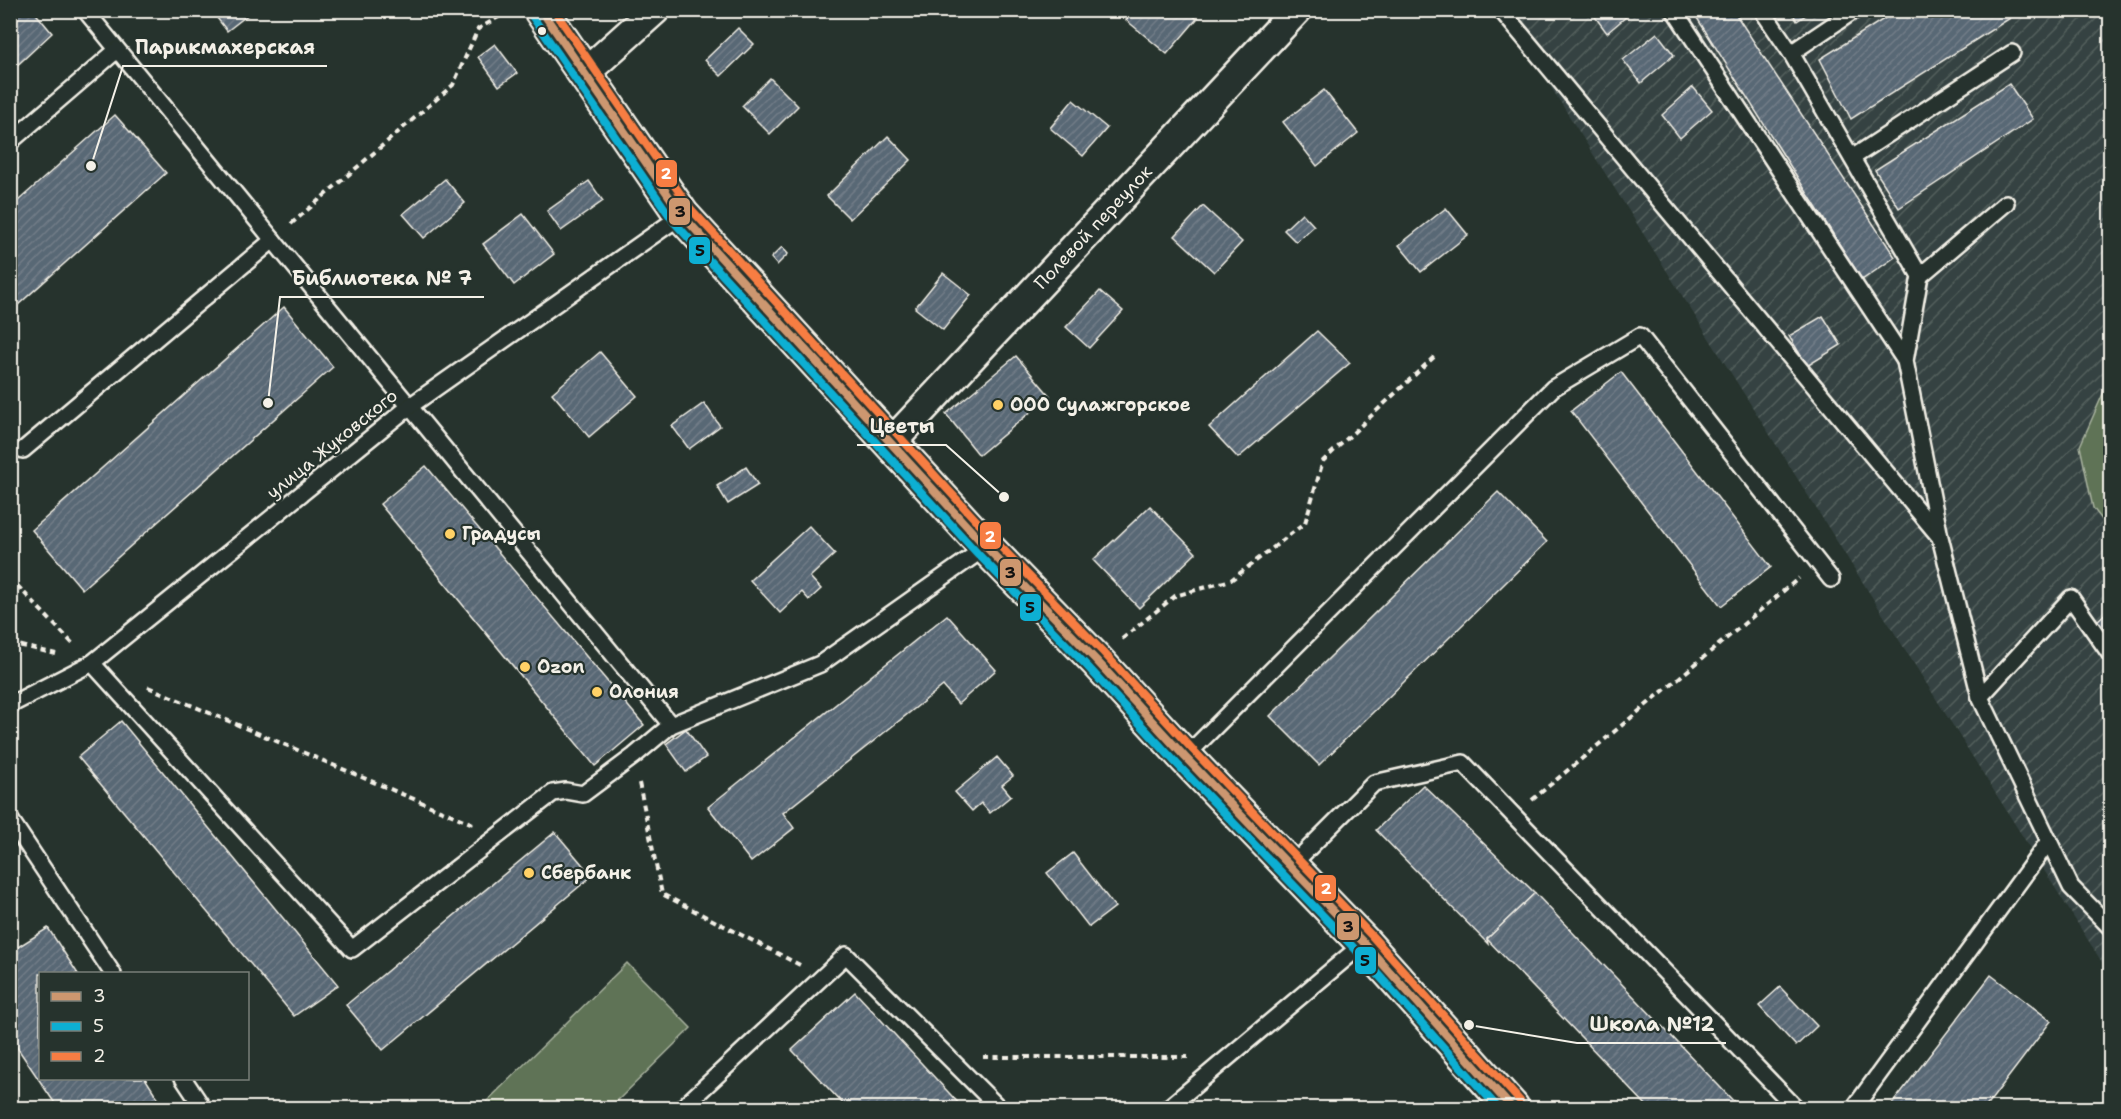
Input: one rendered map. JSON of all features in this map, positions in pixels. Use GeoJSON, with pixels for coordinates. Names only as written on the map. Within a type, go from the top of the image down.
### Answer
{"type":"FeatureCollection","features":[{"type":"Feature","properties":{"kind":"main road"},"geometry":{"type":"LineString","coordinates":[[541,10],[682,215],[986,547],[1096,660],[1289,868],[1364,943],[1512,1108]]}},
{"type":"Feature","properties":{"kind":"street"},"geometry":{"type":"LineString","coordinates":[[585,73],[655,10]]}},
{"type":"Feature","properties":{"kind":"street","name":"Полевой переулок"},"geometry":{"type":"LineString","coordinates":[[890,444],[1297,10]]}},
{"type":"Feature","properties":{"kind":"lane"},"geometry":{"type":"LineString","coordinates":[[85,10],[671,725]]}},
{"type":"Feature","properties":{"kind":"lane"},"geometry":{"type":"LineString","coordinates":[[1501,10],[1940,537]]}},
{"type":"Feature","properties":{"kind":"lane"},"geometry":{"type":"LineString","coordinates":[[1674,10],[1905,361]]}},
{"type":"Feature","properties":{"kind":"lane"},"geometry":{"type":"LineString","coordinates":[[1762,10],[1791,53],[1920,276]]}},
{"type":"Feature","properties":{"kind":"lane"},"geometry":{"type":"LineString","coordinates":[[1791,53],[1855,10]]}},
{"type":"Feature","properties":{"kind":"lane"},"geometry":{"type":"LineString","coordinates":[[10,142],[117,50]]}},
{"type":"Feature","properties":{"kind":"lane"},"geometry":{"type":"LineString","coordinates":[[1852,158],[2012,53]]}},
{"type":"Feature","properties":{"kind":"lane"},"geometry":{"type":"LineString","coordinates":[[2006,203],[1920,276],[1905,361],[1940,537],[1980,696],[2071,887],[2110,927]]}},
{"type":"Feature","properties":{"kind":"lane","name":"улица Жуковского"},"geometry":{"type":"LineString","coordinates":[[10,705],[92,663],[410,406],[682,215]]}},
{"type":"Feature","properties":{"kind":"lane"},"geometry":{"type":"LineString","coordinates":[[23,450],[273,240]]}},
{"type":"Feature","properties":{"kind":"lane"},"geometry":{"type":"LineString","coordinates":[[1185,757],[1554,388],[1640,336],[1831,579]]}},
{"type":"Feature","properties":{"kind":"lane"},"geometry":{"type":"LineString","coordinates":[[92,663],[352,949],[553,793],[566,791],[583,794],[671,725],[820,664],[986,547]]}},
{"type":"Feature","properties":{"kind":"lane"},"geometry":{"type":"LineString","coordinates":[[1980,696],[2071,598],[2110,654]]}},
{"type":"Feature","properties":{"kind":"lane"},"geometry":{"type":"LineString","coordinates":[[1289,868],[1374,783],[1463,763],[1796,1108]]}},
{"type":"Feature","properties":{"kind":"lane"},"geometry":{"type":"LineString","coordinates":[[10,819],[113,972]]}},
{"type":"Feature","properties":{"kind":"lane"},"geometry":{"type":"LineString","coordinates":[[1854,1108],[2049,841]]}},
{"type":"Feature","properties":{"kind":"lane"},"geometry":{"type":"LineString","coordinates":[[1168,1108],[1364,943]]}},
{"type":"Feature","properties":{"kind":"lane"},"geometry":{"type":"LineString","coordinates":[[682,1108],[846,955],[999,1108]]}},
{"type":"Feature","properties":{"kind":"lane"},"geometry":{"type":"LineString","coordinates":[[184,1080],[203,1108]]}},
{"type":"Feature","properties":{"kind":"path"},"geometry":{"type":"LineString","coordinates":[[273,240],[453,86],[478,29],[510,10]]}},
{"type":"Feature","properties":{"kind":"path"},"geometry":{"type":"LineString","coordinates":[[1096,660],[1175,596],[1231,580],[1305,523],[1323,461],[1434,357]]}},
{"type":"Feature","properties":{"kind":"path"},"geometry":{"type":"LineString","coordinates":[[1513,816],[1818,563]]}},
{"type":"Feature","properties":{"kind":"path"},"geometry":{"type":"LineString","coordinates":[[10,578],[92,663]]}},
{"type":"Feature","properties":{"kind":"path"},"geometry":{"type":"LineString","coordinates":[[10,643],[92,663]]}},
{"type":"Feature","properties":{"kind":"path"},"geometry":{"type":"LineString","coordinates":[[147,686],[499,835]]}},
{"type":"Feature","properties":{"kind":"path"},"geometry":{"type":"LineString","coordinates":[[634,756],[662,894],[822,976]]}},
{"type":"Feature","properties":{"kind":"path"},"geometry":{"type":"LineString","coordinates":[[948,1058],[1228,1058]]}},
{"type":"Feature","properties":{"kind":"shaded area"},"geometry":{"type":"Polygon","coordinates":[[[1503,11],[2110,11],[2110,975],[1503,11]]]}},
{"type":"Feature","properties":{"kind":"green space"},"geometry":{"type":"Polygon","coordinates":[[[2110,384],[2110,530],[2093,508],[2080,446],[2106,387],[2110,384]]]}},
{"type":"Feature","properties":{"kind":"green space"},"geometry":{"type":"Polygon","coordinates":[[[627,963],[691,1028],[610,1108],[480,1108],[627,963]]]}},
{"type":"Feature","properties":{"kind":"building"},"geometry":{"type":"Polygon","coordinates":[[[10,10],[33,10],[52,33],[10,72],[10,10]]]}},
{"type":"Feature","properties":{"kind":"building"},"geometry":{"type":"Polygon","coordinates":[[[211,10],[254,10],[227,31],[211,10]]]}},
{"type":"Feature","properties":{"kind":"building"},"geometry":{"type":"Polygon","coordinates":[[[1134,10],[1187,10],[1197,19],[1167,54],[1126,20],[1134,10]]]}},
{"type":"Feature","properties":{"kind":"building"},"geometry":{"type":"Polygon","coordinates":[[[1590,10],[1634,10],[1607,33],[1590,10]]]}},
{"type":"Feature","properties":{"kind":"building"},"geometry":{"type":"Polygon","coordinates":[[[1692,10],[1733,10],[1895,257],[1862,280],[1692,10]]]}},
{"type":"Feature","properties":{"kind":"building"},"geometry":{"type":"Polygon","coordinates":[[[1791,10],[1813,10],[1797,21],[1791,10]]]}},
{"type":"Feature","properties":{"kind":"building"},"geometry":{"type":"Polygon","coordinates":[[[1898,10],[2012,10],[2015,15],[1851,119],[1820,59],[1898,10]]]}},
{"type":"Feature","properties":{"kind":"building"},"geometry":{"type":"Polygon","coordinates":[[[738,28],[754,44],[721,76],[705,60],[738,28]]]}},
{"type":"Feature","properties":{"kind":"building"},"geometry":{"type":"Polygon","coordinates":[[[1657,33],[1674,55],[1641,83],[1623,60],[1657,33]]]}},
{"type":"Feature","properties":{"kind":"building"},"geometry":{"type":"Polygon","coordinates":[[[495,44],[517,73],[499,86],[478,57],[495,44]]]}},
{"type":"Feature","properties":{"kind":"building"},"geometry":{"type":"Polygon","coordinates":[[[770,78],[798,106],[770,134],[742,106],[770,78]]]}},
{"type":"Feature","properties":{"kind":"building"},"geometry":{"type":"Polygon","coordinates":[[[2009,84],[2033,119],[1899,208],[1875,170],[2009,84]]]}},
{"type":"Feature","properties":{"kind":"building"},"geometry":{"type":"Polygon","coordinates":[[[1693,87],[1712,110],[1680,138],[1662,115],[1693,87]]]}},
{"type":"Feature","properties":{"kind":"building"},"geometry":{"type":"Polygon","coordinates":[[[1324,90],[1358,133],[1317,166],[1283,122],[1324,90]]]}},
{"type":"Feature","properties":{"kind":"building"},"geometry":{"type":"Polygon","coordinates":[[[1073,100],[1107,128],[1083,156],[1050,128],[1073,100]]]}},
{"type":"Feature","properties":{"kind":"building"},"geometry":{"type":"Polygon","coordinates":[[[115,115],[166,173],[10,312],[10,208],[115,115]]]}},
{"type":"Feature","properties":{"kind":"building"},"geometry":{"type":"Polygon","coordinates":[[[888,136],[911,160],[850,219],[827,196],[888,136]]]}},
{"type":"Feature","properties":{"kind":"building"},"geometry":{"type":"Polygon","coordinates":[[[445,179],[465,203],[424,238],[403,214],[445,179]]]}},
{"type":"Feature","properties":{"kind":"building"},"geometry":{"type":"Polygon","coordinates":[[[589,181],[603,201],[561,231],[547,211],[589,181]]]}},
{"type":"Feature","properties":{"kind":"building"},"geometry":{"type":"Polygon","coordinates":[[[1203,206],[1242,242],[1214,272],[1175,236],[1203,206]]]}},
{"type":"Feature","properties":{"kind":"building"},"geometry":{"type":"Polygon","coordinates":[[[1446,208],[1468,235],[1421,272],[1399,245],[1446,208]]]}},
{"type":"Feature","properties":{"kind":"building"},"geometry":{"type":"Polygon","coordinates":[[[1302,213],[1314,226],[1296,242],[1284,230],[1302,213]]]}},
{"type":"Feature","properties":{"kind":"building"},"geometry":{"type":"Polygon","coordinates":[[[523,214],[554,254],[514,285],[483,244],[523,214]]]}},
{"type":"Feature","properties":{"kind":"building"},"geometry":{"type":"Polygon","coordinates":[[[782,247],[788,254],[777,265],[771,258],[782,247]]]}},
{"type":"Feature","properties":{"kind":"building"},"geometry":{"type":"Polygon","coordinates":[[[943,273],[971,295],[943,330],[915,308],[943,273]]]}},
{"type":"Feature","properties":{"kind":"building"},"geometry":{"type":"Polygon","coordinates":[[[1100,291],[1123,311],[1089,348],[1066,327],[1100,291]]]}},
{"type":"Feature","properties":{"kind":"building"},"geometry":{"type":"Polygon","coordinates":[[[284,307],[333,367],[82,589],[32,530],[284,307]]]}},
{"type":"Feature","properties":{"kind":"building"},"geometry":{"type":"Polygon","coordinates":[[[1823,316],[1841,345],[1807,366],[1789,336],[1823,316]]]}},
{"type":"Feature","properties":{"kind":"building"},"geometry":{"type":"Polygon","coordinates":[[[1317,331],[1350,363],[1238,458],[1209,427],[1317,331]]]}},
{"type":"Feature","properties":{"kind":"building"},"geometry":{"type":"Polygon","coordinates":[[[600,352],[637,396],[589,437],[552,393],[600,352]]]}},
{"type":"Feature","properties":{"kind":"building","name":"ООО Сулажгорское"},"geometry":{"type":"Polygon","coordinates":[[[1016,356],[1050,396],[979,455],[946,414],[1016,356]]]}},
{"type":"Feature","properties":{"kind":"building"},"geometry":{"type":"Polygon","coordinates":[[[1621,372],[1771,567],[1721,606],[1571,411],[1621,372]]]}},
{"type":"Feature","properties":{"kind":"building"},"geometry":{"type":"Polygon","coordinates":[[[704,403],[720,426],[689,449],[672,426],[704,403]]]}},
{"type":"Feature","properties":{"kind":"building"},"geometry":{"type":"Polygon","coordinates":[[[426,466],[644,725],[595,766],[380,504],[426,466]]]}},
{"type":"Feature","properties":{"kind":"building"},"geometry":{"type":"Polygon","coordinates":[[[746,467],[758,485],[728,504],[717,486],[746,467]]]}},
{"type":"Feature","properties":{"kind":"building"},"geometry":{"type":"Polygon","coordinates":[[[1498,492],[1547,542],[1319,765],[1270,716],[1498,492]]]}},
{"type":"Feature","properties":{"kind":"building"},"geometry":{"type":"Polygon","coordinates":[[[1150,506],[1196,553],[1139,608],[1093,560],[1150,506]]]}},
{"type":"Feature","properties":{"kind":"building"},"geometry":{"type":"Polygon","coordinates":[[[809,526],[835,554],[810,577],[821,589],[809,600],[802,592],[780,613],[750,580],[809,526]]]}},
{"type":"Feature","properties":{"kind":"building"},"geometry":{"type":"Polygon","coordinates":[[[2110,609],[2110,636],[2097,621],[2110,609]]]}},
{"type":"Feature","properties":{"kind":"building"},"geometry":{"type":"Polygon","coordinates":[[[947,615],[996,670],[958,704],[943,686],[783,813],[794,828],[751,862],[708,807],[947,615]]]}},
{"type":"Feature","properties":{"kind":"building"},"geometry":{"type":"Polygon","coordinates":[[[121,721],[338,985],[294,1016],[78,757],[121,721]]]}},
{"type":"Feature","properties":{"kind":"building"},"geometry":{"type":"Polygon","coordinates":[[[686,729],[706,757],[686,772],[666,744],[686,729]]]}},
{"type":"Feature","properties":{"kind":"building"},"geometry":{"type":"Polygon","coordinates":[[[997,757],[1013,776],[1002,785],[1011,796],[990,813],[981,803],[972,811],[955,792],[997,757]]]}},
{"type":"Feature","properties":{"kind":"building"},"geometry":{"type":"Polygon","coordinates":[[[1423,785],[1535,893],[1487,939],[1488,944],[1376,830],[1423,785]]]}},
{"type":"Feature","properties":{"kind":"building"},"geometry":{"type":"Polygon","coordinates":[[[555,832],[592,876],[383,1050],[346,1005],[555,832]]]}},
{"type":"Feature","properties":{"kind":"building"},"geometry":{"type":"Polygon","coordinates":[[[1073,853],[1115,907],[1089,927],[1047,873],[1073,853]]]}},
{"type":"Feature","properties":{"kind":"building"},"geometry":{"type":"Polygon","coordinates":[[[1535,893],[1740,1108],[1649,1108],[1487,939],[1535,893]]]}},
{"type":"Feature","properties":{"kind":"building"},"geometry":{"type":"Polygon","coordinates":[[[48,928],[77,972],[39,972],[39,1080],[10,1037],[10,952],[48,928]]]}},
{"type":"Feature","properties":{"kind":"building"},"geometry":{"type":"Polygon","coordinates":[[[1991,975],[2051,1021],[1985,1108],[1889,1108],[1991,975]]]}},
{"type":"Feature","properties":{"kind":"building"},"geometry":{"type":"Polygon","coordinates":[[[1780,987],[1817,1026],[1796,1046],[1759,1006],[1780,987]]]}},
{"type":"Feature","properties":{"kind":"building"},"geometry":{"type":"Polygon","coordinates":[[[855,992],[963,1108],[847,1108],[792,1050],[855,992]]]}},
{"type":"Feature","properties":{"kind":"building"},"geometry":{"type":"Polygon","coordinates":[[[39,1080],[146,1080],[164,1108],[58,1108],[39,1080]]]}},
{"type":"Feature","properties":{"kind":"transit line","name":"3"},"geometry":{"type":"LineString","coordinates":[[541,10],[682,215],[986,547],[1364,943],[1512,1108]]}},
{"type":"Feature","properties":{"kind":"transit line","name":"2"},"geometry":{"type":"LineString","coordinates":[[554,10],[690,208],[994,540],[1372,936],[1520,1101]]}},
{"type":"Feature","properties":{"kind":"transit line","name":"5"},"geometry":{"type":"LineString","coordinates":[[532,16],[674,222],[978,554],[1356,950],[1498,1108]]}},
{"type":"Feature","properties":{"kind":"place","name":"Парикмахерская"},"geometry":{"type":"Point","coordinates":[91,166]}},
{"type":"Feature","properties":{"kind":"place","name":"Библиотека № 7"},"geometry":{"type":"Point","coordinates":[268,403]}},
{"type":"Feature","properties":{"kind":"place","name":"ООО Сулажгорское"},"geometry":{"type":"Point","coordinates":[998,405]}},
{"type":"Feature","properties":{"kind":"place","name":"Цветы"},"geometry":{"type":"Point","coordinates":[1004,497]}},
{"type":"Feature","properties":{"kind":"place","name":"Градусы"},"geometry":{"type":"Point","coordinates":[450,534]}},
{"type":"Feature","properties":{"kind":"place","name":"Ozon"},"geometry":{"type":"Point","coordinates":[525,667]}},
{"type":"Feature","properties":{"kind":"place","name":"Олония"},"geometry":{"type":"Point","coordinates":[597,692]}},
{"type":"Feature","properties":{"kind":"place","name":"Сбербанк"},"geometry":{"type":"Point","coordinates":[529,873]}},
{"type":"Feature","properties":{"kind":"place","name":"Школа №12"},"geometry":{"type":"Point","coordinates":[1469,1025]}}]}
